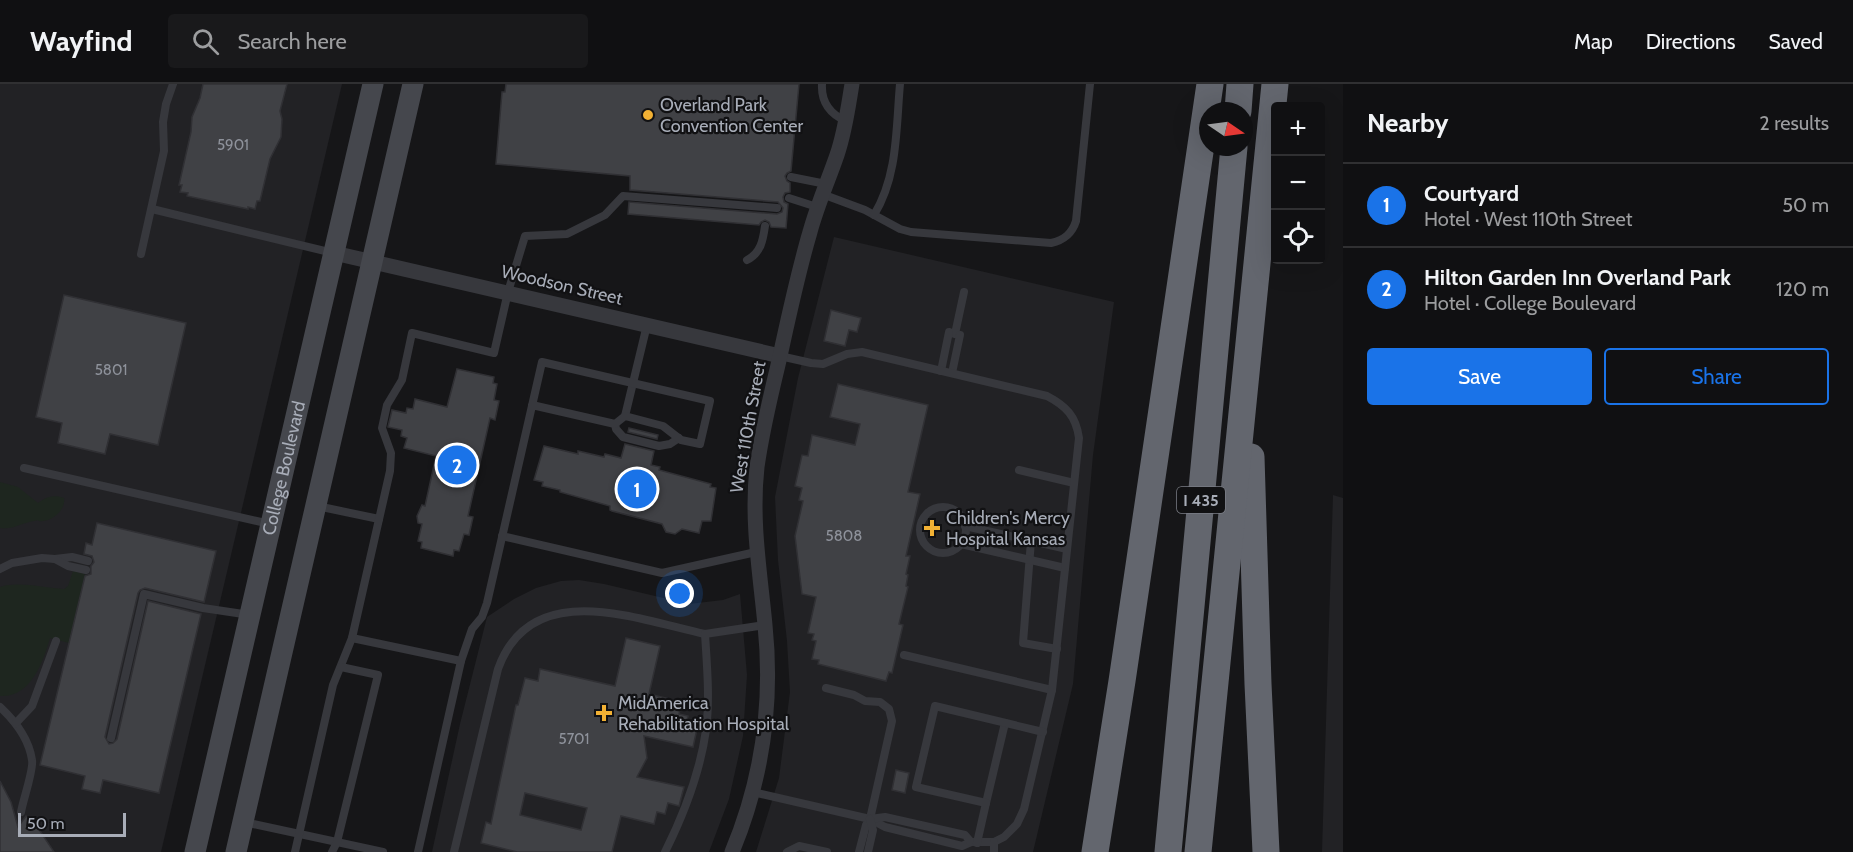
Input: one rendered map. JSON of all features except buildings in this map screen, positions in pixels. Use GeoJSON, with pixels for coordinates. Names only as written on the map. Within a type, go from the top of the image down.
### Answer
{"type":"FeatureCollection","features":[{"type":"Feature","properties":{"kind":"highway"},"geometry":{"type":"LineString","coordinates":[[1095,852],[1210,84]]}},
{"type":"Feature","properties":{"kind":"highway"},"geometry":{"type":"LineString","coordinates":[[1239,102],[1240,84]]}},
{"type":"Feature","properties":{"kind":"highway","name":"I 435"},"geometry":{"type":"LineString","coordinates":[[1198,852],[1275,84]]}},
{"type":"Feature","properties":{"kind":"highway","name":"I 435"},"geometry":{"type":"LineString","coordinates":[[1168,852],[1233,156]]}},
{"type":"Feature","properties":{"kind":"highway"},"geometry":{"type":"LineString","coordinates":[[1248,342],[1258,684],[1266,852]]}},
{"type":"Feature","properties":{"kind":"highway"},"geometry":{"type":"LineString","coordinates":[[1112,852],[1122,681]]}},
{"type":"Feature","properties":{"kind":"highway"},"geometry":{"type":"LineString","coordinates":[[1247,852],[1258,684]]}},
{"type":"Feature","properties":{"kind":"main road","name":"College Boulevard"},"geometry":{"type":"LineString","coordinates":[[195,852],[373,84]]}},
{"type":"Feature","properties":{"kind":"main road"},"geometry":{"type":"LineString","coordinates":[[236,852],[413,84]]}},
{"type":"Feature","properties":{"kind":"street","name":"West 110th Street"},"geometry":{"type":"LineString","coordinates":[[732,852],[753,792],[766,710],[768,665],[756,552],[754,509],[757,467],[780,356],[822,195],[837,156],[846,122],[852,84]]}},
{"type":"Feature","properties":{"kind":"street","name":"Woodson Street"},"geometry":{"type":"LineString","coordinates":[[334,253],[780,356]]}},
{"type":"Feature","properties":{"kind":"lane"},"geometry":{"type":"LineString","coordinates":[[141,254],[164,151],[163,122],[173,84]]}},
{"type":"Feature","properties":{"kind":"lane"},"geometry":{"type":"LineString","coordinates":[[822,84],[824,104],[846,122]]}},
{"type":"Feature","properties":{"kind":"lane"},"geometry":{"type":"LineString","coordinates":[[874,215],[884,200],[891,170],[900,84]]}},
{"type":"Feature","properties":{"kind":"lane"},"geometry":{"type":"LineString","coordinates":[[791,177],[822,195],[911,232],[1052,243],[1061,241],[1074,228],[1076,221],[1090,84]]}},
{"type":"Feature","properties":{"kind":"lane"},"geometry":{"type":"LineString","coordinates":[[789,198],[822,195]]}},
{"type":"Feature","properties":{"kind":"lane"},"geometry":{"type":"LineString","coordinates":[[295,852],[333,685],[352,638],[390,471],[391,453],[382,428],[387,405],[402,380],[412,333],[494,353],[508,292],[525,236],[567,234],[605,215],[622,196],[777,208]]}},
{"type":"Feature","properties":{"kind":"lane"},"geometry":{"type":"LineString","coordinates":[[152,209],[334,253]]}},
{"type":"Feature","properties":{"kind":"lane"},"geometry":{"type":"LineString","coordinates":[[747,260],[756,254],[765,226]]}},
{"type":"Feature","properties":{"kind":"lane"},"geometry":{"type":"LineString","coordinates":[[951,373],[955,333],[964,292]]}},
{"type":"Feature","properties":{"kind":"lane"},"geometry":{"type":"LineString","coordinates":[[615,424],[625,416],[647,325]]}},
{"type":"Feature","properties":{"kind":"lane"},"geometry":{"type":"LineString","coordinates":[[941,371],[955,333]]}},
{"type":"Feature","properties":{"kind":"lane"},"geometry":{"type":"LineString","coordinates":[[753,792],[870,819],[885,817],[965,835],[974,843],[994,842],[1017,824],[1024,809],[1052,690],[1078,438],[1077,427],[1066,407],[1047,396],[862,352],[848,354],[823,364],[780,356]]}},
{"type":"Feature","properties":{"kind":"lane"},"geometry":{"type":"LineString","coordinates":[[418,852],[461,661],[472,628],[482,617],[542,362],[710,401],[700,444],[679,438],[663,426],[625,416]]}},
{"type":"Feature","properties":{"kind":"lane"},"geometry":{"type":"LineString","coordinates":[[532,405],[615,424]]}},
{"type":"Feature","properties":{"kind":"lane"},"geometry":{"type":"LineString","coordinates":[[615,424],[615,429],[623,437],[659,446],[670,444],[679,438]]}},
{"type":"Feature","properties":{"kind":"lane"},"geometry":{"type":"LineString","coordinates":[[24,468],[272,525]]}},
{"type":"Feature","properties":{"kind":"lane"},"geometry":{"type":"LineString","coordinates":[[1019,470],[1074,483]]}},
{"type":"Feature","properties":{"kind":"lane"},"geometry":{"type":"LineString","coordinates":[[316,506],[379,519]]}},
{"type":"Feature","properties":{"kind":"lane"},"geometry":{"type":"LineString","coordinates":[[941,508],[956,512],[965,526],[961,544],[949,552],[935,552],[924,543],[921,528],[927,514],[941,508]]}},
{"type":"Feature","properties":{"kind":"lane"},"geometry":{"type":"LineString","coordinates":[[965,526],[1067,549]]}},
{"type":"Feature","properties":{"kind":"lane"},"geometry":{"type":"LineString","coordinates":[[502,536],[662,573],[756,552]]}},
{"type":"Feature","properties":{"kind":"lane"},"geometry":{"type":"LineString","coordinates":[[1031,541],[1023,643],[1057,649]]}},
{"type":"Feature","properties":{"kind":"lane"},"geometry":{"type":"LineString","coordinates":[[961,544],[1065,568]]}},
{"type":"Feature","properties":{"kind":"lane"},"geometry":{"type":"LineString","coordinates":[[0,569],[28,559],[72,557],[88,561]]}},
{"type":"Feature","properties":{"kind":"lane"},"geometry":{"type":"LineString","coordinates":[[55,559],[68,566],[86,570]]}},
{"type":"Feature","properties":{"kind":"lane"},"geometry":{"type":"LineString","coordinates":[[111,738],[144,594],[203,608],[251,615]]}},
{"type":"Feature","properties":{"kind":"lane"},"geometry":{"type":"LineString","coordinates":[[454,852],[498,669],[508,646],[521,633],[538,621],[555,614],[580,610],[608,612],[705,634],[765,625]]}},
{"type":"Feature","properties":{"kind":"lane"},"geometry":{"type":"LineString","coordinates":[[665,852],[680,822],[690,794],[706,731],[708,697],[705,634]]}},
{"type":"Feature","properties":{"kind":"lane"},"geometry":{"type":"LineString","coordinates":[[352,638],[461,661]]}},
{"type":"Feature","properties":{"kind":"lane"},"geometry":{"type":"LineString","coordinates":[[16,723],[32,706],[56,641]]}},
{"type":"Feature","properties":{"kind":"lane"},"geometry":{"type":"LineString","coordinates":[[904,655],[1052,690]]}},
{"type":"Feature","properties":{"kind":"lane"},"geometry":{"type":"LineString","coordinates":[[332,852],[337,842],[378,675],[341,667]]}},
{"type":"Feature","properties":{"kind":"lane"},"geometry":{"type":"LineString","coordinates":[[826,688],[865,700],[880,702],[889,709],[892,721],[870,819],[866,825],[860,852]]}},
{"type":"Feature","properties":{"kind":"lane"},"geometry":{"type":"LineString","coordinates":[[986,803],[916,787],[935,706],[1043,732]]}},
{"type":"Feature","properties":{"kind":"lane"},"geometry":{"type":"LineString","coordinates":[[0,707],[16,723],[33,762],[21,812]]}},
{"type":"Feature","properties":{"kind":"lane"},"geometry":{"type":"LineString","coordinates":[[974,843],[1005,723]]}},
{"type":"Feature","properties":{"kind":"lane"},"geometry":{"type":"LineString","coordinates":[[868,852],[873,830],[870,819]]}},
{"type":"Feature","properties":{"kind":"lane"},"geometry":{"type":"LineString","coordinates":[[243,822],[383,852]]}},
{"type":"Feature","properties":{"kind":"lane"},"geometry":{"type":"LineString","coordinates":[[994,842],[994,852]]}},
{"type":"Feature","properties":{"kind":"lane"},"geometry":{"type":"LineString","coordinates":[[787,852],[799,846],[828,852]]}},
{"type":"Feature","properties":{"kind":"shaded area"},"geometry":{"type":"Polygon","coordinates":[[[0,84],[342,84],[161,852],[0,852],[0,84]]]}},
{"type":"Feature","properties":{"kind":"shaded area","name":"Children's Mercy Hospital Kansas"},"geometry":{"type":"Polygon","coordinates":[[[834,237],[1114,302],[1093,455],[1073,684],[1033,852],[756,852],[779,778],[790,692],[778,560],[775,497],[798,378],[834,237]]]}},
{"type":"Feature","properties":{"kind":"shaded area"},"geometry":{"type":"Polygon","coordinates":[[[0,482],[18,487],[38,503],[50,497],[64,498],[63,506],[51,519],[0,528],[0,482]]]}},
{"type":"Feature","properties":{"kind":"shaded area"},"geometry":{"type":"Polygon","coordinates":[[[1333,495],[1343,498],[1343,852],[1322,852],[1333,495]]]}},
{"type":"Feature","properties":{"kind":"shaded area"},"geometry":{"type":"Polygon","coordinates":[[[73,571],[85,574],[69,643],[50,638],[44,657],[28,685],[11,695],[0,696],[0,587],[23,585],[64,589],[68,586],[73,571]]]}},
{"type":"Feature","properties":{"kind":"shaded area","name":"MidAmerica Rehabilitation Hospital"},"geometry":{"type":"Polygon","coordinates":[[[579,580],[689,604],[723,600],[740,594],[747,675],[743,736],[729,799],[709,852],[432,852],[460,724],[487,617],[536,588],[561,581],[579,580]]]}},
{"type":"Feature","properties":{"kind":"place","name":"Overland Park Convention Center"},"geometry":{"type":"Point","coordinates":[648,115]}},
{"type":"Feature","properties":{"kind":"place","name":"Hilton Garden Inn Overland Park"},"geometry":{"type":"Point","coordinates":[457,465]}},
{"type":"Feature","properties":{"kind":"place","name":"Courtyard"},"geometry":{"type":"Point","coordinates":[637,489]}},
{"type":"Feature","properties":{"kind":"place","name":"Children's Mercy Hospital Kansas"},"geometry":{"type":"Point","coordinates":[932,528]}},
{"type":"Feature","properties":{"kind":"place","name":"MidAmerica Rehabilitation Hospital"},"geometry":{"type":"Point","coordinates":[604,713]}}]}
